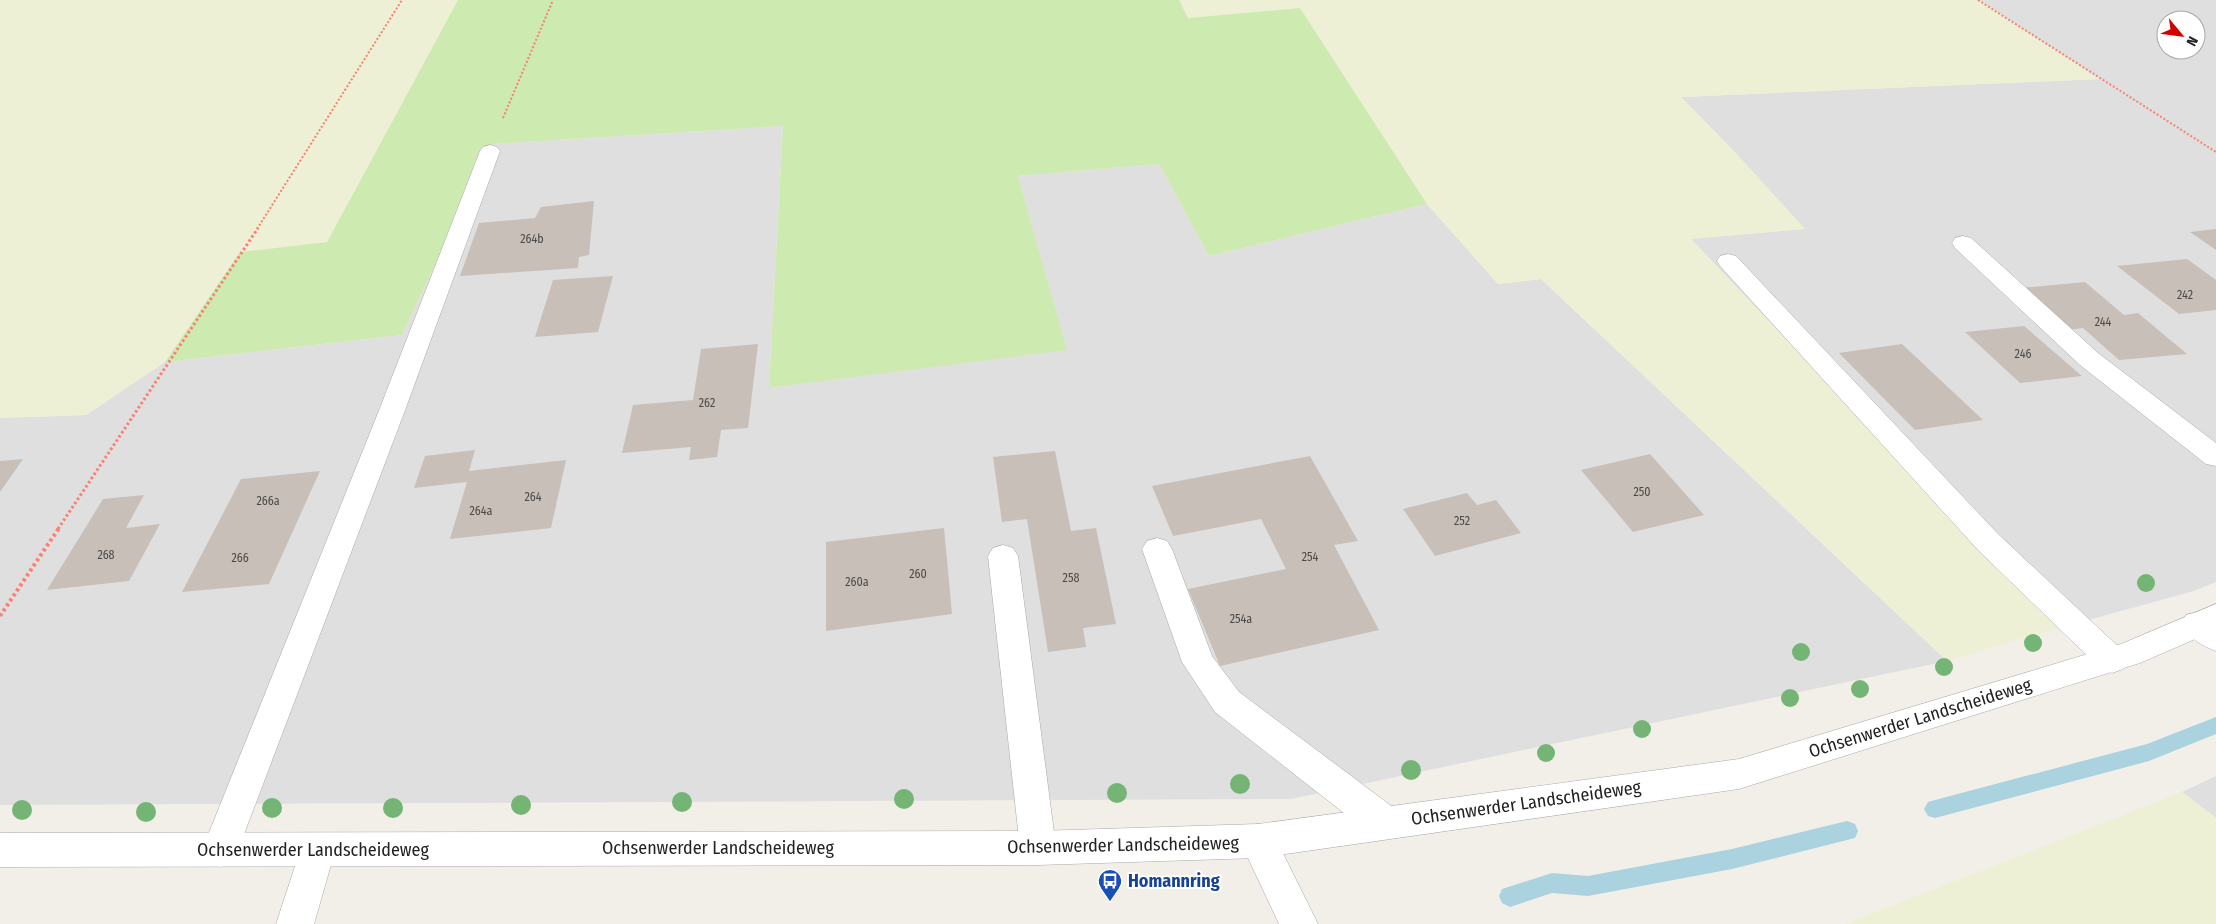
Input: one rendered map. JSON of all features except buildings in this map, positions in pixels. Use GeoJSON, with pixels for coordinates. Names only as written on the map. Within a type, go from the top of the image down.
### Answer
{"type":"FeatureCollection","features":[{"type":"Feature","properties":{"kind":"street"},"geometry":{"type":"LineString","coordinates":[[220,850],[391,413],[490,151]]}},
{"type":"Feature","properties":{"kind":"street"},"geometry":{"type":"LineString","coordinates":[[1963,243],[2089,359],[2216,457]]}},
{"type":"Feature","properties":{"kind":"street"},"geometry":{"type":"LineString","coordinates":[[1728,261],[1988,542],[2112,660]]}},
{"type":"Feature","properties":{"kind":"street"},"geometry":{"type":"LineString","coordinates":[[1157,548],[1198,662],[1227,702],[1386,823]]}},
{"type":"Feature","properties":{"kind":"street"},"geometry":{"type":"LineString","coordinates":[[1002,556],[1038,848]]}},
{"type":"Feature","properties":{"kind":"street","name":"Ochsenwerder Landscheideweg"},"geometry":{"type":"LineString","coordinates":[[0,850],[318,851],[769,847],[1038,848],[1258,841],[1739,774],[2112,660],[2210,626]]}},
{"type":"Feature","properties":{"kind":"street"},"geometry":{"type":"LineString","coordinates":[[1258,841],[1299,924]]}},
{"type":"Feature","properties":{"kind":"street"},"geometry":{"type":"LineString","coordinates":[[295,924],[318,851]]}},
{"type":"Feature","properties":{"kind":"path"},"geometry":{"type":"LineString","coordinates":[[0,616],[269,211],[402,0]]}},
{"type":"Feature","properties":{"kind":"path"},"geometry":{"type":"LineString","coordinates":[[490,151],[553,0]]}},
{"type":"Feature","properties":{"kind":"path"},"geometry":{"type":"LineString","coordinates":[[1978,0],[2216,152]]}},
{"type":"Feature","properties":{"kind":"shaded area"},"geometry":{"type":"Polygon","coordinates":[[[1979,0],[2216,0],[2216,582],[2194,591],[2059,628],[1690,238],[1804,229],[1681,97],[2099,79],[1979,0]]]}},
{"type":"Feature","properties":{"kind":"shaded area"},"geometry":{"type":"Polygon","coordinates":[[[783,126],[769,388],[1066,349],[1018,176],[1159,164],[1209,256],[1427,204],[1498,284],[1541,279],[1947,661],[1291,799],[0,805],[0,418],[86,415],[165,362],[402,335],[492,144],[783,126]]]}},
{"type":"Feature","properties":{"kind":"shaded area"},"geometry":{"type":"Polygon","coordinates":[[[2216,776],[2216,818],[2182,792],[2216,776]]]}},
{"type":"Feature","properties":{"kind":"green space"},"geometry":{"type":"Polygon","coordinates":[[[0,0],[458,0],[327,242],[240,252],[165,362],[86,415],[0,418],[0,0]]]}},
{"type":"Feature","properties":{"kind":"green space"},"geometry":{"type":"Polygon","coordinates":[[[458,0],[1179,0],[1188,18],[1300,8],[1427,204],[1209,256],[1159,164],[1018,176],[1067,350],[769,388],[783,126],[492,144],[402,335],[165,362],[240,252],[327,242],[458,0]]]}},
{"type":"Feature","properties":{"kind":"green space"},"geometry":{"type":"Polygon","coordinates":[[[1179,0],[1979,0],[2100,79],[1681,97],[1734,151],[1805,229],[1691,239],[2059,628],[1947,661],[1541,279],[1498,284],[1427,204],[1300,8],[1188,18],[1179,0]]]}},
{"type":"Feature","properties":{"kind":"green space"},"geometry":{"type":"Polygon","coordinates":[[[2182,792],[2216,818],[2216,924],[1845,924],[2182,792]]]}},
{"type":"Feature","properties":{"kind":"waterway"},"geometry":{"type":"LineString","coordinates":[[1935,809],[2149,752],[2216,725]]}},
{"type":"Feature","properties":{"kind":"waterway"},"geometry":{"type":"LineString","coordinates":[[1510,896],[1552,883],[1588,886],[1732,859],[1847,831]]}},
{"type":"Feature","properties":{"kind":"place","name":"Homannring"},"geometry":{"type":"Point","coordinates":[1110,902]}}]}
